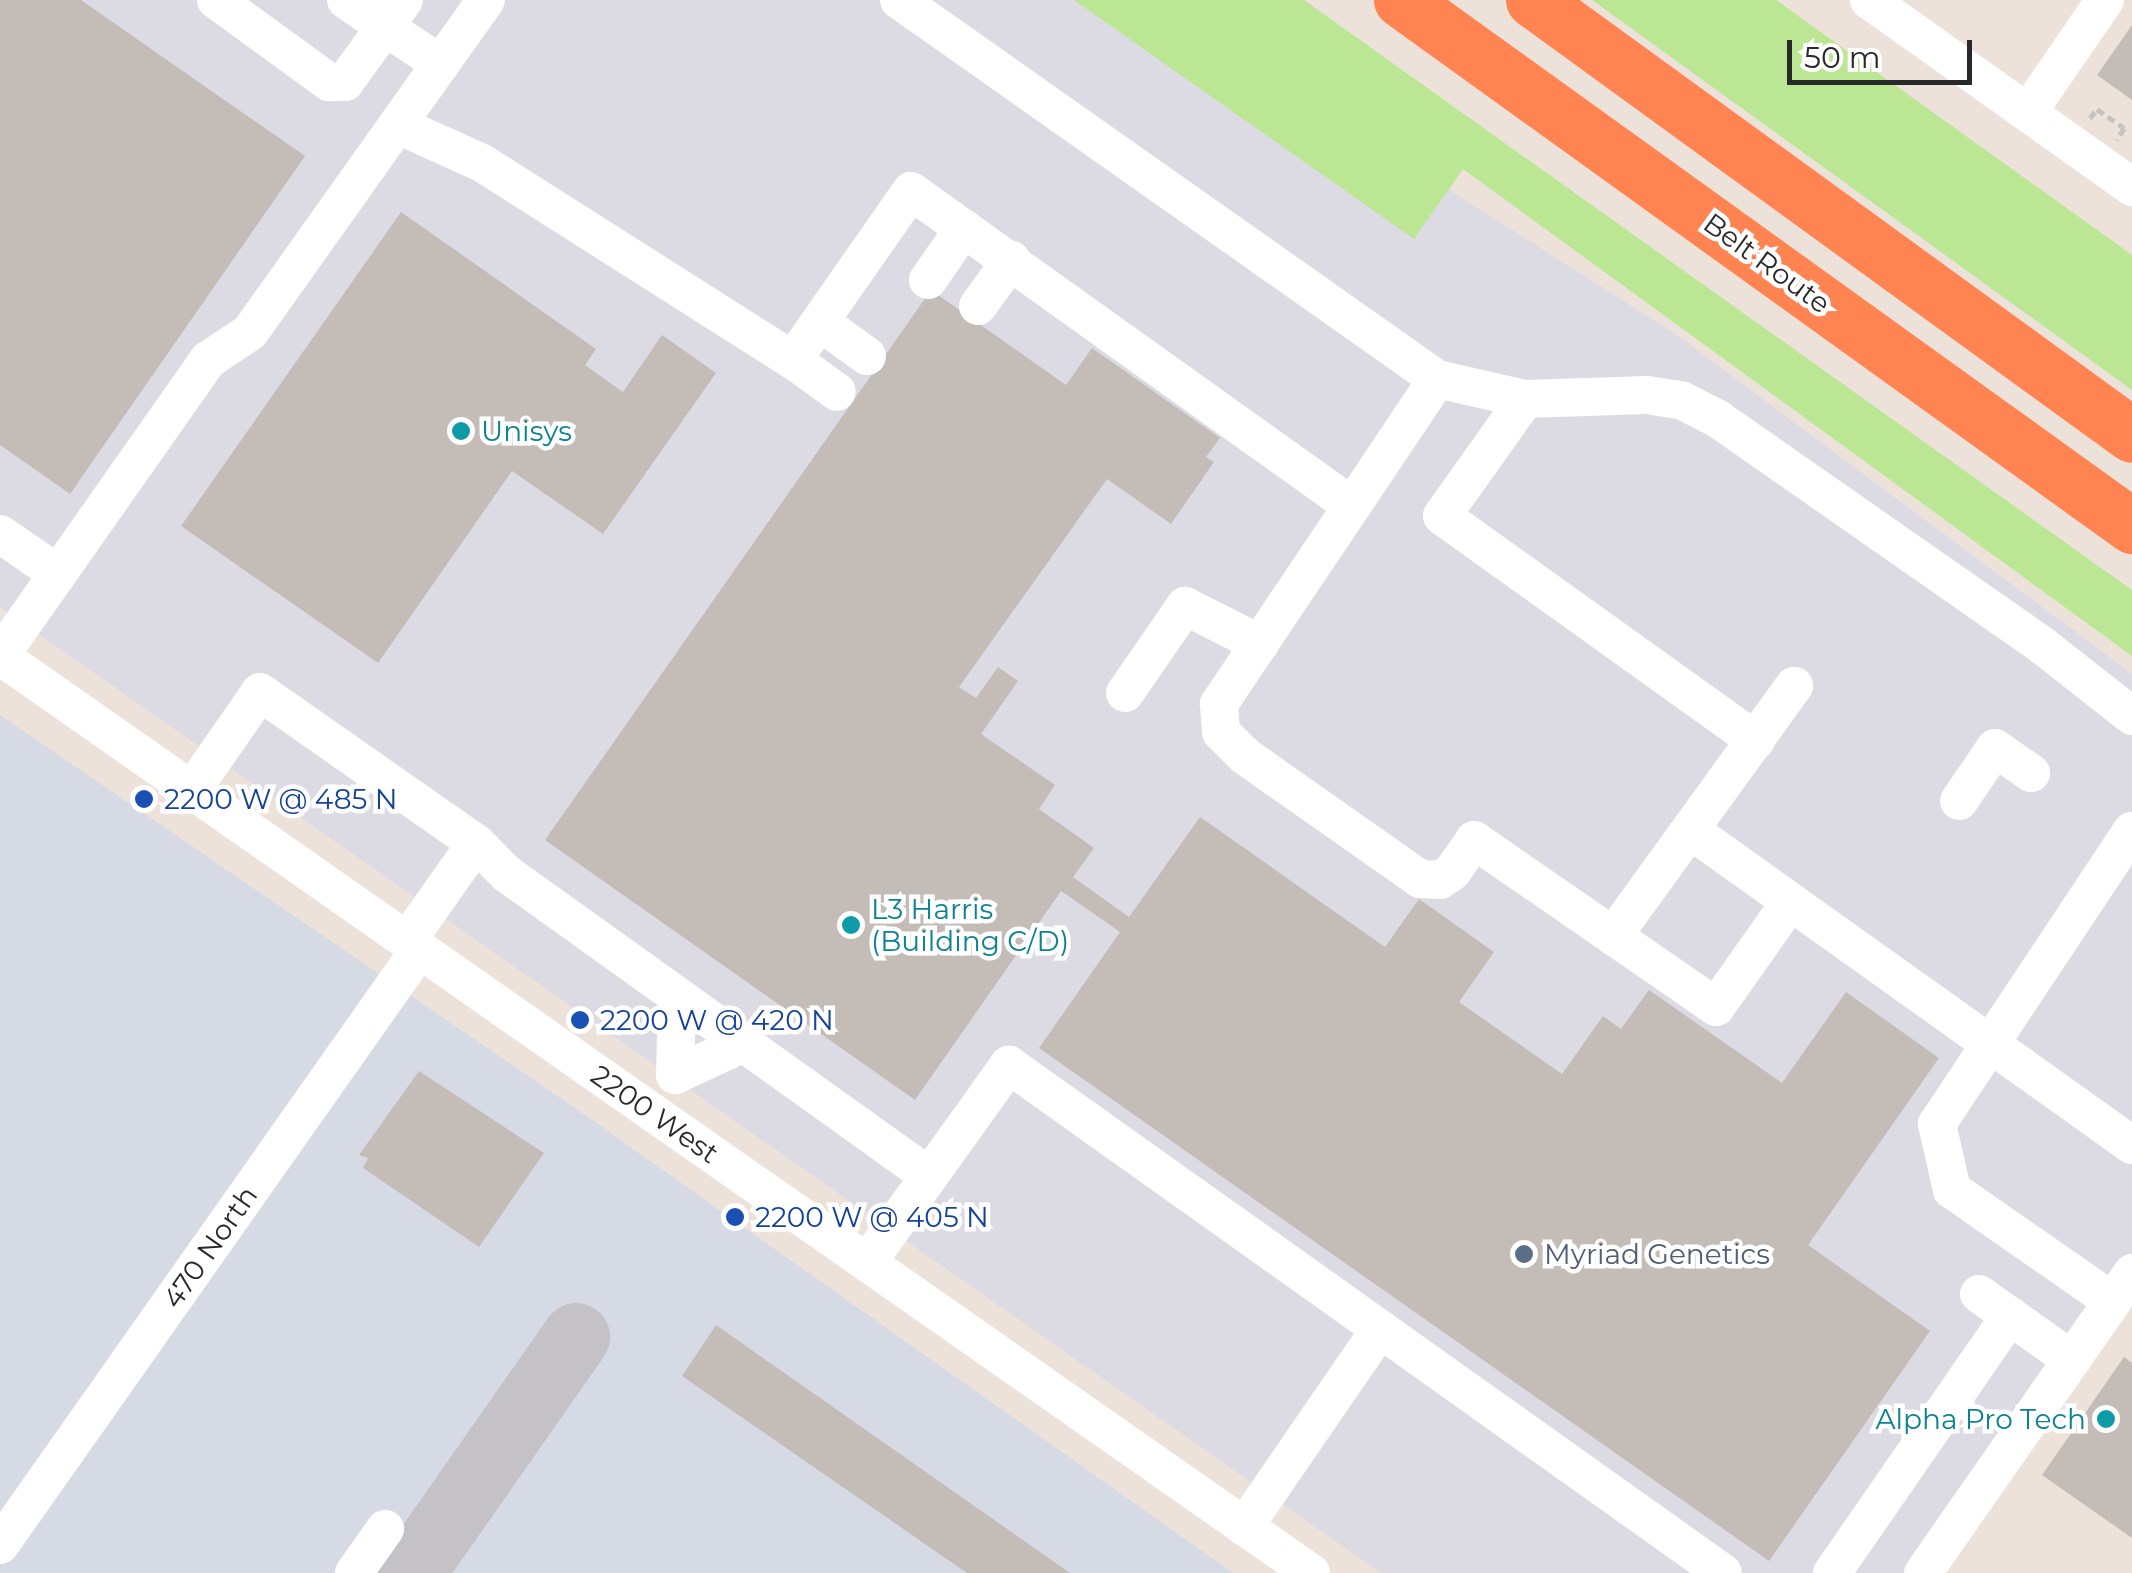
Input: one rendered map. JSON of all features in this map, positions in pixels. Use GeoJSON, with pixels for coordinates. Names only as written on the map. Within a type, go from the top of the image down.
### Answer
{"type":"FeatureCollection","features":[{"type":"Feature","properties":{"kind":"highway"},"geometry":{"type":"LineString","coordinates":[[1394,0],[1463,44]]}},
{"type":"Feature","properties":{"kind":"highway","name":"Belt Route"},"geometry":{"type":"LineString","coordinates":[[1401,0],[2132,526]]}},
{"type":"Feature","properties":{"kind":"highway"},"geometry":{"type":"LineString","coordinates":[[1542,6],[2132,435]]}},
{"type":"Feature","properties":{"kind":"street"},"geometry":{"type":"LineString","coordinates":[[216,0],[330,82],[346,82],[395,14]]}},
{"type":"Feature","properties":{"kind":"street"},"geometry":{"type":"LineString","coordinates":[[346,0],[395,14],[441,64]]}},
{"type":"Feature","properties":{"kind":"street"},"geometry":{"type":"LineString","coordinates":[[0,656],[208,360],[250,332],[486,0]]}},
{"type":"Feature","properties":{"kind":"street"},"geometry":{"type":"LineString","coordinates":[[899,0],[1438,379],[1525,399],[1647,395],[1683,402],[1718,419],[2132,716]]}},
{"type":"Feature","properties":{"kind":"street"},"geometry":{"type":"LineString","coordinates":[[1868,0],[2028,112],[2127,170]]}},
{"type":"Feature","properties":{"kind":"street"},"geometry":{"type":"LineString","coordinates":[[2028,112],[2105,0]]}},
{"type":"Feature","properties":{"kind":"street"},"geometry":{"type":"LineString","coordinates":[[398,125],[482,163],[793,360],[837,392]]}},
{"type":"Feature","properties":{"kind":"street"},"geometry":{"type":"LineString","coordinates":[[793,360],[911,191],[1352,506]]}},
{"type":"Feature","properties":{"kind":"street"},"geometry":{"type":"LineString","coordinates":[[928,280],[964,228]]}},
{"type":"Feature","properties":{"kind":"street"},"geometry":{"type":"LineString","coordinates":[[978,306],[1011,260]]}},
{"type":"Feature","properties":{"kind":"street"},"geometry":{"type":"LineString","coordinates":[[820,322],[867,356]]}},
{"type":"Feature","properties":{"kind":"street"},"geometry":{"type":"LineString","coordinates":[[1438,379],[1219,704],[1220,732],[1246,756],[1420,878],[1440,880],[1474,840],[1716,1007],[1790,902]]}},
{"type":"Feature","properties":{"kind":"street"},"geometry":{"type":"LineString","coordinates":[[1525,399],[1442,516],[1756,741]]}},
{"type":"Feature","properties":{"kind":"street"},"geometry":{"type":"LineString","coordinates":[[0,534],[58,574]]}},
{"type":"Feature","properties":{"kind":"street"},"geometry":{"type":"LineString","coordinates":[[1125,693],[1185,606],[1260,644]]}},
{"type":"Feature","properties":{"kind":"street","name":"2200 West"},"geometry":{"type":"LineString","coordinates":[[0,656],[1311,1573]]}},
{"type":"Feature","properties":{"kind":"street"},"geometry":{"type":"LineString","coordinates":[[1613,936],[1794,686]]}},
{"type":"Feature","properties":{"kind":"street"},"geometry":{"type":"LineString","coordinates":[[192,790],[260,692],[476,843],[507,874],[740,1045],[930,1176]]}},
{"type":"Feature","properties":{"kind":"street"},"geometry":{"type":"LineString","coordinates":[[1958,801],[1995,748],[2031,773]]}},
{"type":"Feature","properties":{"kind":"street"},"geometry":{"type":"LineString","coordinates":[[1690,830],[2132,1146]]}},
{"type":"Feature","properties":{"kind":"street"},"geometry":{"type":"LineString","coordinates":[[1922,1573],[2122,1287],[1952,1190],[1937,1124],[2132,831]]}},
{"type":"Feature","properties":{"kind":"street","name":"470 North"},"geometry":{"type":"LineString","coordinates":[[0,1545],[414,945],[476,843]]}},
{"type":"Feature","properties":{"kind":"street"},"geometry":{"type":"LineString","coordinates":[[675,1075],[677,998]]}},
{"type":"Feature","properties":{"kind":"street"},"geometry":{"type":"LineString","coordinates":[[648,1110],[675,1075],[740,1045]]}},
{"type":"Feature","properties":{"kind":"street"},"geometry":{"type":"LineString","coordinates":[[867,1263],[1008,1065],[1724,1573]]}},
{"type":"Feature","properties":{"kind":"street"},"geometry":{"type":"LineString","coordinates":[[1979,1294],[2072,1360]]}},
{"type":"Feature","properties":{"kind":"street"},"geometry":{"type":"LineString","coordinates":[[1832,1573],[2010,1316]]}},
{"type":"Feature","properties":{"kind":"street"},"geometry":{"type":"LineString","coordinates":[[1244,1526],[1380,1329]]}},
{"type":"Feature","properties":{"kind":"street"},"geometry":{"type":"LineString","coordinates":[[354,1573],[385,1529]]}},
{"type":"Feature","properties":{"kind":"path"},"geometry":{"type":"LineString","coordinates":[[2083,127],[2097,109],[2124,128],[2112,147],[2127,170]]}},
{"type":"Feature","properties":{"kind":"shaded area"},"geometry":{"type":"Polygon","coordinates":[[[0,0],[1151,0],[1674,333],[2132,674],[2132,1270],[1918,1573],[1381,1573],[0,607],[0,0]]]}},
{"type":"Feature","properties":{"kind":"shaded area"},"geometry":{"type":"Polygon","coordinates":[[[0,715],[578,1110],[1233,1573],[0,1573],[0,715]]]}},
{"type":"Feature","properties":{"kind":"green space"},"geometry":{"type":"Polygon","coordinates":[[[1074,0],[1304,0],[2132,590],[2132,656],[1463,169],[1414,239],[1074,0]]]}},
{"type":"Feature","properties":{"kind":"green space"},"geometry":{"type":"Polygon","coordinates":[[[1592,0],[1776,0],[2132,255],[2132,390],[1592,0]]]}},
{"type":"Feature","properties":{"kind":"building"},"geometry":{"type":"Polygon","coordinates":[[[0,0],[81,0],[305,156],[70,494],[0,445],[0,0]]]}},
{"type":"Feature","properties":{"kind":"building"},"geometry":{"type":"Polygon","coordinates":[[[2132,25],[2132,100],[2097,75],[2132,25]]]}},
{"type":"Feature","properties":{"kind":"building","name":"Unisys"},"geometry":{"type":"Polygon","coordinates":[[[401,212],[596,349],[585,365],[623,392],[662,335],[716,373],[603,534],[512,471],[378,663],[181,526],[401,212]]]}},
{"type":"Feature","properties":{"kind":"building","name":"L3 Harris (Building C/D)"},"geometry":{"type":"Polygon","coordinates":[[[931,290],[1066,385],[1092,348],[1220,438],[1206,457],[1214,462],[1171,524],[1107,479],[959,687],[976,698],[998,667],[1018,681],[981,734],[1055,785],[1039,809],[1094,848],[1073,877],[1129,917],[1200,817],[1385,947],[1419,899],[1494,952],[1459,1002],[1562,1074],[1603,1016],[1621,1029],[1649,990],[1782,1083],[1846,992],[1939,1058],[1808,1245],[1930,1331],[1769,1561],[1039,1048],[1120,932],[1061,891],[915,1100],[545,840],[931,290]]]}},
{"type":"Feature","properties":{"kind":"building"},"geometry":{"type":"Polygon","coordinates":[[[419,1071],[544,1153],[479,1247],[363,1168],[368,1158],[359,1155],[419,1071]]]}},
{"type":"Feature","properties":{"kind":"building"},"geometry":{"type":"Polygon","coordinates":[[[716,1325],[1070,1573],[967,1573],[682,1376],[716,1325]]]}},
{"type":"Feature","properties":{"kind":"building","name":"Alpha Pro Tech"},"geometry":{"type":"Polygon","coordinates":[[[2124,1357],[2132,1363],[2132,1538],[2042,1475],[2124,1357]]]}},
{"type":"Feature","properties":{"kind":"taxiway"},"geometry":{"type":"LineString","coordinates":[[411,1573],[576,1337]]}},
{"type":"Feature","properties":{"kind":"place","name":"Unisys"},"geometry":{"type":"Point","coordinates":[461,431]}},
{"type":"Feature","properties":{"kind":"place","name":"2200 W @ 485 N"},"geometry":{"type":"Point","coordinates":[144,799]}},
{"type":"Feature","properties":{"kind":"place","name":"L3 Harris (Building C/D)"},"geometry":{"type":"Point","coordinates":[851,925]}},
{"type":"Feature","properties":{"kind":"place","name":"2200 W @ 420 N"},"geometry":{"type":"Point","coordinates":[580,1020]}},
{"type":"Feature","properties":{"kind":"place","name":"2200 W @ 405 N"},"geometry":{"type":"Point","coordinates":[735,1217]}},
{"type":"Feature","properties":{"kind":"place","name":"Myriad Genetics"},"geometry":{"type":"Point","coordinates":[1524,1254]}},
{"type":"Feature","properties":{"kind":"place","name":"Alpha Pro Tech"},"geometry":{"type":"Point","coordinates":[2106,1419]}}]}
